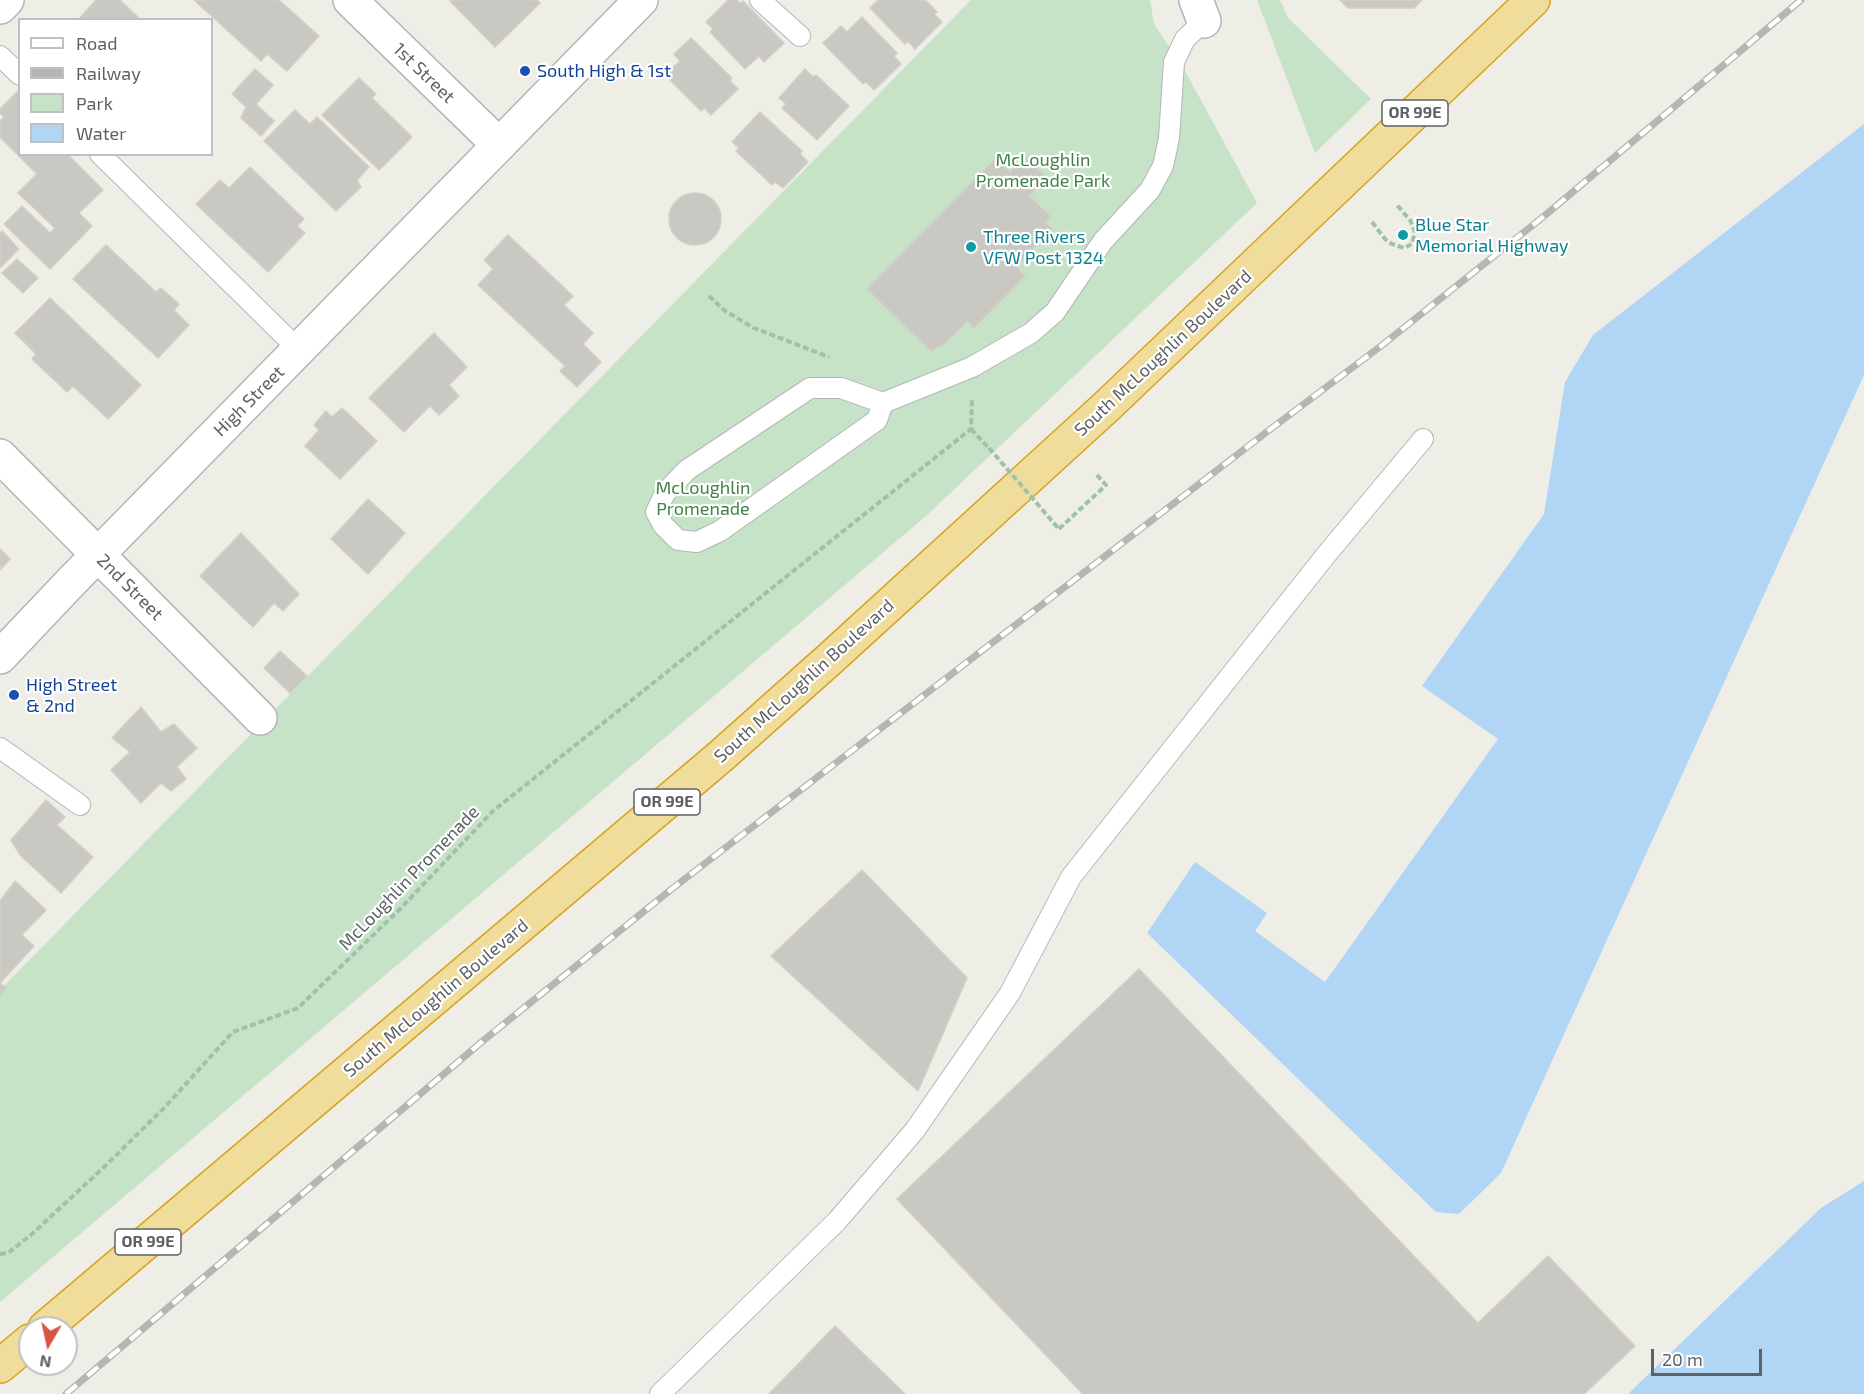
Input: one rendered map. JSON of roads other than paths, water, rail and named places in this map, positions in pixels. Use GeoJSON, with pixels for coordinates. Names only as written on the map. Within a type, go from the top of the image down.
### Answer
{"type":"FeatureCollection","features":[{"type":"Feature","properties":{"kind":"highway","name":"South McLoughlin Boulevard"},"geometry":{"type":"LineString","coordinates":[[59,1316],[712,763],[832,657],[1098,415],[1533,0]]}},
{"type":"Feature","properties":{"kind":"highway"},"geometry":{"type":"LineString","coordinates":[[0,1366],[18,1351]]}},
{"type":"Feature","properties":{"kind":"street"},"geometry":{"type":"LineString","coordinates":[[0,7],[7,0]]}},
{"type":"Feature","properties":{"kind":"street","name":"1st Street"},"geometry":{"type":"LineString","coordinates":[[350,0],[499,145]]}},
{"type":"Feature","properties":{"kind":"street","name":"High Street"},"geometry":{"type":"LineString","coordinates":[[0,657],[641,0]]}},
{"type":"Feature","properties":{"kind":"street","name":"2nd Street"},"geometry":{"type":"LineString","coordinates":[[0,456],[260,718]]}},
{"type":"Feature","properties":{"kind":"lane"},"geometry":{"type":"LineString","coordinates":[[760,0],[800,36]]}},
{"type":"Feature","properties":{"kind":"lane"},"geometry":{"type":"LineString","coordinates":[[883,403],[877,420],[720,531],[697,542],[678,540],[663,525],[656,512],[665,493],[687,470],[810,388],[841,388],[883,403],[972,367],[1030,333],[1055,312],[1103,241],[1150,190],[1163,166],[1167,147],[1174,62],[1200,11]]}},
{"type":"Feature","properties":{"kind":"lane"},"geometry":{"type":"LineString","coordinates":[[0,56],[18,73]]}},
{"type":"Feature","properties":{"kind":"lane"},"geometry":{"type":"LineString","coordinates":[[102,156],[299,350]]}},
{"type":"Feature","properties":{"kind":"lane"},"geometry":{"type":"LineString","coordinates":[[660,1394],[837,1221],[915,1130],[1010,993],[1071,877],[1326,555],[1424,440]]}},
{"type":"Feature","properties":{"kind":"lane"},"geometry":{"type":"LineString","coordinates":[[0,748],[80,805]]}},
{"type":"Feature","properties":{"kind":"water"},"geometry":{"type":"Polygon","coordinates":[[[1864,124],[1864,375],[1501,1173],[1459,1214],[1436,1212],[1147,933],[1195,862],[1267,913],[1255,931],[1325,982],[1498,739],[1422,686],[1544,514],[1565,382],[1593,335],[1864,124]]]}},
{"type":"Feature","properties":{"kind":"water"},"geometry":{"type":"Polygon","coordinates":[[[1864,1181],[1864,1394],[1628,1394],[1821,1208],[1864,1181]]]}},
{"type":"Feature","properties":{"kind":"railway"},"geometry":{"type":"LineString","coordinates":[[66,1394],[484,1040],[673,888],[1381,346],[1543,217],[1801,0]]}},
{"type":"Feature","properties":{"kind":"place","name":"South High & 1st"},"geometry":{"type":"Point","coordinates":[525,71]}},
{"type":"Feature","properties":{"kind":"place","name":"Blue Star Memorial Highway"},"geometry":{"type":"Point","coordinates":[1403,235]}},
{"type":"Feature","properties":{"kind":"place","name":"Three Rivers VFW Post 1324"},"geometry":{"type":"Point","coordinates":[971,247]}},
{"type":"Feature","properties":{"kind":"place","name":"High Street & 2nd"},"geometry":{"type":"Point","coordinates":[14,695]}},
{"type":"Feature","properties":{"kind":"park label","name":"McLoughlin Promenade Park"},"geometry":{"type":"Point","coordinates":[1043,170]}},
{"type":"Feature","properties":{"kind":"park label","name":"McLoughlin Promenade"},"geometry":{"type":"Point","coordinates":[703,498]}}]}
